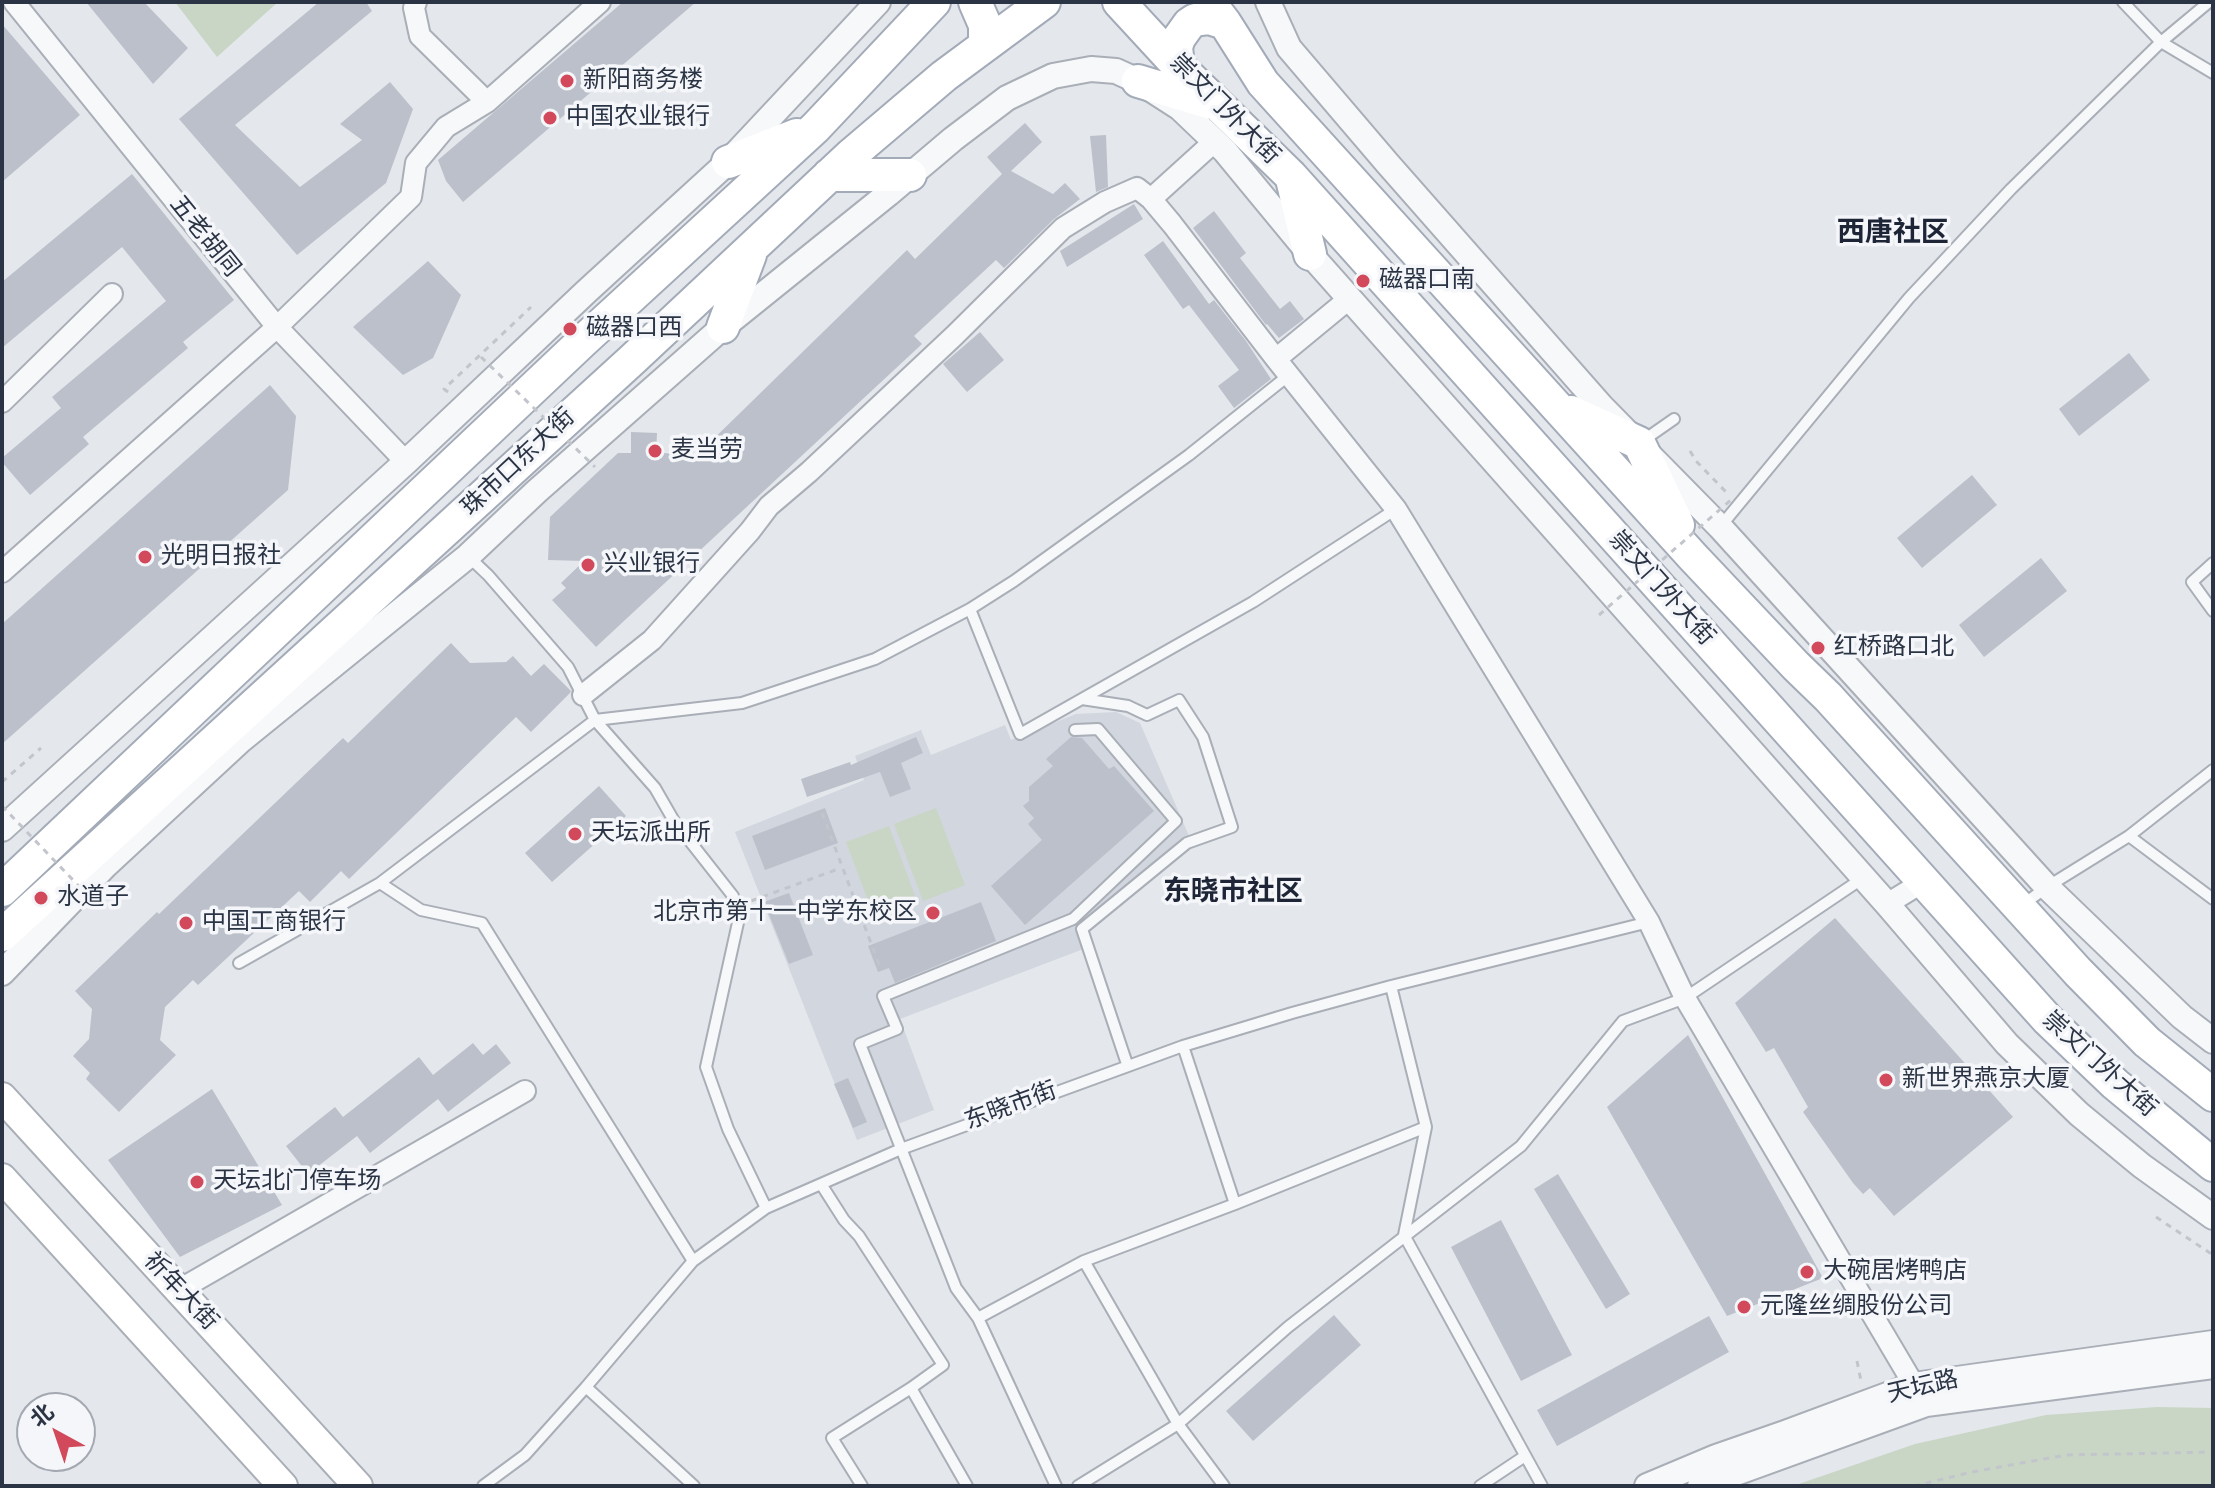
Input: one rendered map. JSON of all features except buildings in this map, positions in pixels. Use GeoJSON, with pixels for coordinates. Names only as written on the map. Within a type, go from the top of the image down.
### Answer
{"type":"FeatureCollection","features":[{"type":"Feature","properties":{"kind":"main road"},"geometry":{"type":"LineString","coordinates":[[975,2],[985,25],[985,45]]}},
{"type":"Feature","properties":{"kind":"main road","name":"珠市口东大街"},"geometry":{"type":"LineString","coordinates":[[2,935],[829,175],[944,76],[1044,2]]}},
{"type":"Feature","properties":{"kind":"main road","name":"崇文门外大街"},"geometry":{"type":"LineString","coordinates":[[1119,2],[1178,66],[1291,176],[2048,1020],[2115,1084],[2213,1165]]}},
{"type":"Feature","properties":{"kind":"main road","name":"珠市口东大街"},"geometry":{"type":"LineString","coordinates":[[2,890],[582,342],[815,128],[923,9]]}},
{"type":"Feature","properties":{"kind":"main road"},"geometry":{"type":"LineString","coordinates":[[1178,66],[1176,47],[1189,24],[1217,12]]}},
{"type":"Feature","properties":{"kind":"main road","name":"崇文门外大街"},"geometry":{"type":"LineString","coordinates":[[1217,12],[1263,83],[1693,557],[1828,697],[2078,972],[2147,1042],[2213,1095]]}},
{"type":"Feature","properties":{"kind":"main road"},"geometry":{"type":"LineString","coordinates":[[1138,81],[1220,106]]}},
{"type":"Feature","properties":{"kind":"main road"},"geometry":{"type":"LineString","coordinates":[[728,162],[815,128]]}},
{"type":"Feature","properties":{"kind":"main road"},"geometry":{"type":"LineString","coordinates":[[829,175],[910,175]]}},
{"type":"Feature","properties":{"kind":"main road"},"geometry":{"type":"LineString","coordinates":[[1291,176],[1310,254]]}},
{"type":"Feature","properties":{"kind":"main road"},"geometry":{"type":"LineString","coordinates":[[723,327],[753,247]]}},
{"type":"Feature","properties":{"kind":"main road"},"geometry":{"type":"LineString","coordinates":[[1557,406],[1639,443],[1693,557]]}},
{"type":"Feature","properties":{"kind":"main road","name":"祈年大街"},"geometry":{"type":"LineString","coordinates":[[2,1097],[358,1486]]}},
{"type":"Feature","properties":{"kind":"main road"},"geometry":{"type":"LineString","coordinates":[[2,1178],[283,1486]]}},
{"type":"Feature","properties":{"kind":"street","name":"五老胡同"},"geometry":{"type":"LineString","coordinates":[[14,2],[277,327],[406,462]]}},
{"type":"Feature","properties":{"kind":"street"},"geometry":{"type":"LineString","coordinates":[[416,2],[414,8],[420,36],[487,102]]}},
{"type":"Feature","properties":{"kind":"street"},"geometry":{"type":"LineString","coordinates":[[2,572],[277,327],[411,197],[416,163],[446,127],[487,102],[600,2]]}},
{"type":"Feature","properties":{"kind":"street"},"geometry":{"type":"LineString","coordinates":[[2,829],[406,462],[728,162],[878,2]]}},
{"type":"Feature","properties":{"kind":"street"},"geometry":{"type":"LineString","coordinates":[[1268,2],[1289,48],[1601,406],[1720,527],[2047,887],[2182,1017],[2213,1041]]}},
{"type":"Feature","properties":{"kind":"street","name":"珠市口东大街"},"geometry":{"type":"LineString","coordinates":[[2,973],[105,866],[240,741],[468,556],[723,327],[953,139],[1007,98],[1053,76],[1091,69],[1116,71],[1138,81]]}},
{"type":"Feature","properties":{"kind":"street","name":"崇文门外大街"},"geometry":{"type":"LineString","coordinates":[[1138,81],[1180,108],[1215,141],[1310,254],[1887,904],[2007,1044],[2079,1114],[2142,1166],[2213,1217]]}},
{"type":"Feature","properties":{"kind":"street"},"geometry":{"type":"LineString","coordinates":[[1151,199],[1215,141]]}},
{"type":"Feature","properties":{"kind":"street"},"geometry":{"type":"LineString","coordinates":[[583,695],[652,640],[769,506],[954,336],[1063,228],[1105,202],[1137,188],[1172,224],[1396,509],[1649,922],[1685,998],[1914,1385]]}},
{"type":"Feature","properties":{"kind":"street"},"geometry":{"type":"LineString","coordinates":[[2,402],[112,294]]}},
{"type":"Feature","properties":{"kind":"street"},"geometry":{"type":"LineString","coordinates":[[1276,359],[1350,298]]}},
{"type":"Feature","properties":{"kind":"street"},"geometry":{"type":"LineString","coordinates":[[1887,904],[1923,882]]}},
{"type":"Feature","properties":{"kind":"street"},"geometry":{"type":"LineString","coordinates":[[179,1290],[525,1091]]}},
{"type":"Feature","properties":{"kind":"street","name":"天坛路"},"geometry":{"type":"LineString","coordinates":[[1647,1486],[1716,1457],[1914,1385],[2213,1343]]}},
{"type":"Feature","properties":{"kind":"street","name":"天坛路"},"geometry":{"type":"LineString","coordinates":[[1700,1486],[1926,1404],[2213,1366]]}},
{"type":"Feature","properties":{"kind":"lane"},"geometry":{"type":"LineString","coordinates":[[2123,2],[2161,42],[2213,73]]}},
{"type":"Feature","properties":{"kind":"lane"},"geometry":{"type":"LineString","coordinates":[[1720,527],[1909,298],[2011,189],[2161,42],[2209,2]]}},
{"type":"Feature","properties":{"kind":"lane"},"geometry":{"type":"LineString","coordinates":[[239,963],[380,883],[595,720],[742,703],[875,659],[970,609],[1014,581],[1189,455],[1289,375]]}},
{"type":"Feature","properties":{"kind":"lane"},"geometry":{"type":"LineString","coordinates":[[1639,443],[1674,419]]}},
{"type":"Feature","properties":{"kind":"lane"},"geometry":{"type":"LineString","coordinates":[[970,609],[1020,734],[1253,602],[1396,509]]}},
{"type":"Feature","properties":{"kind":"lane"},"geometry":{"type":"LineString","coordinates":[[468,556],[568,667],[595,720],[655,788],[674,821],[733,896],[739,918],[706,1067],[728,1129],[766,1208]]}},
{"type":"Feature","properties":{"kind":"lane"},"geometry":{"type":"LineString","coordinates":[[2213,563],[2192,582],[2213,611]]}},
{"type":"Feature","properties":{"kind":"lane"},"geometry":{"type":"LineString","coordinates":[[1082,699],[1128,706],[1147,715],[1179,700],[1203,737],[1232,827],[1187,843],[1082,929]]}},
{"type":"Feature","properties":{"kind":"lane"},"geometry":{"type":"LineString","coordinates":[[1056,1486],[978,1318],[956,1288],[860,1044],[897,1029],[883,996],[1073,919],[1176,821],[1098,729],[1075,730]]}},
{"type":"Feature","properties":{"kind":"lane"},"geometry":{"type":"LineString","coordinates":[[2020,907],[2129,836],[2213,770]]}},
{"type":"Feature","properties":{"kind":"lane"},"geometry":{"type":"LineString","coordinates":[[2129,836],[2213,899]]}},
{"type":"Feature","properties":{"kind":"lane"},"geometry":{"type":"LineString","coordinates":[[1078,1486],[1178,1424],[1288,1327],[1521,1146],[1623,1021],[1685,998],[1863,878]]}},
{"type":"Feature","properties":{"kind":"lane"},"geometry":{"type":"LineString","coordinates":[[380,883],[421,910],[482,923],[693,1261]]}},
{"type":"Feature","properties":{"kind":"lane"},"geometry":{"type":"LineString","coordinates":[[1073,919],[1082,929],[1127,1064]]}},
{"type":"Feature","properties":{"kind":"lane","name":"东晓市街"},"geometry":{"type":"LineString","coordinates":[[483,1486],[525,1455],[693,1261],[766,1208],[901,1149],[1127,1064],[1391,986],[1649,922]]}},
{"type":"Feature","properties":{"kind":"lane"},"geometry":{"type":"LineString","coordinates":[[1391,986],[1426,1127],[1404,1235],[1542,1486]]}},
{"type":"Feature","properties":{"kind":"lane"},"geometry":{"type":"LineString","coordinates":[[1183,1046],[1235,1204]]}},
{"type":"Feature","properties":{"kind":"lane"},"geometry":{"type":"LineString","coordinates":[[978,1318],[1084,1261],[1426,1127]]}},
{"type":"Feature","properties":{"kind":"lane"},"geometry":{"type":"LineString","coordinates":[[821,1184],[844,1220],[859,1236],[943,1365],[832,1438],[862,1486]]}},
{"type":"Feature","properties":{"kind":"lane"},"geometry":{"type":"LineString","coordinates":[[1084,1261],[1178,1424],[1224,1486]]}},
{"type":"Feature","properties":{"kind":"lane"},"geometry":{"type":"LineString","coordinates":[[586,1387],[694,1486]]}},
{"type":"Feature","properties":{"kind":"lane"},"geometry":{"type":"LineString","coordinates":[[911,1388],[967,1486]]}},
{"type":"Feature","properties":{"kind":"lane"},"geometry":{"type":"LineString","coordinates":[[1480,1486],[1525,1456]]}},
{"type":"Feature","properties":{"kind":"path"},"geometry":{"type":"LineString","coordinates":[[444,389],[531,307]]}},
{"type":"Feature","properties":{"kind":"path"},"geometry":{"type":"LineString","coordinates":[[481,357],[595,467]]}},
{"type":"Feature","properties":{"kind":"path"},"geometry":{"type":"LineString","coordinates":[[1599,615],[1732,499],[1690,451]]}},
{"type":"Feature","properties":{"kind":"path"},"geometry":{"type":"LineString","coordinates":[[2,782],[41,748]]}},
{"type":"Feature","properties":{"kind":"path"},"geometry":{"type":"LineString","coordinates":[[2,806],[97,905]]}},
{"type":"Feature","properties":{"kind":"path"},"geometry":{"type":"LineString","coordinates":[[822,813],[880,967]]}},
{"type":"Feature","properties":{"kind":"path"},"geometry":{"type":"LineString","coordinates":[[736,907],[842,868]]}},
{"type":"Feature","properties":{"kind":"path"},"geometry":{"type":"LineString","coordinates":[[2156,1217],[2213,1255]]}},
{"type":"Feature","properties":{"kind":"path"},"geometry":{"type":"LineString","coordinates":[[1914,1486],[2066,1455],[2213,1452]]}},
{"type":"Feature","properties":{"kind":"shaded area","name":"北京市第十一中学东校区"},"geometry":{"type":"Polygon","coordinates":[[[1116,712],[1140,723],[1190,838],[1080,928],[1086,948],[900,1019],[934,1110],[857,1140],[735,832],[864,780],[855,756],[921,730],[931,755],[1005,725],[1011,740],[1076,714],[1116,712]]]}},
{"type":"Feature","properties":{"kind":"green space"},"geometry":{"type":"Polygon","coordinates":[[[175,2],[278,2],[217,57],[175,2]]]}},
{"type":"Feature","properties":{"kind":"green space"},"geometry":{"type":"Polygon","coordinates":[[[936,808],[965,885],[923,901],[894,824],[936,808]]]}},
{"type":"Feature","properties":{"kind":"green space"},"geometry":{"type":"Polygon","coordinates":[[[889,826],[918,904],[875,919],[846,842],[889,826]]]}},
{"type":"Feature","properties":{"kind":"green space"},"geometry":{"type":"Polygon","coordinates":[[[2157,1407],[2213,1408],[2213,1486],[1793,1486],[1915,1444],[2046,1415],[2157,1407]]]}},
{"type":"Feature","properties":{"kind":"place","name":"新阳商务楼"},"geometry":{"type":"Point","coordinates":[567,81]}},
{"type":"Feature","properties":{"kind":"place","name":"中国农业银行"},"geometry":{"type":"Point","coordinates":[550,118]}},
{"type":"Feature","properties":{"kind":"place","name":"磁器口南"},"geometry":{"type":"Point","coordinates":[1363,281]}},
{"type":"Feature","properties":{"kind":"place","name":"磁器口西"},"geometry":{"type":"Point","coordinates":[570,329]}},
{"type":"Feature","properties":{"kind":"place","name":"麦当劳"},"geometry":{"type":"Point","coordinates":[655,451]}},
{"type":"Feature","properties":{"kind":"place","name":"光明日报社"},"geometry":{"type":"Point","coordinates":[145,557]}},
{"type":"Feature","properties":{"kind":"place","name":"兴业银行"},"geometry":{"type":"Point","coordinates":[588,565]}},
{"type":"Feature","properties":{"kind":"place","name":"红桥路口北"},"geometry":{"type":"Point","coordinates":[1818,648]}},
{"type":"Feature","properties":{"kind":"place","name":"天坛派出所"},"geometry":{"type":"Point","coordinates":[575,834]}},
{"type":"Feature","properties":{"kind":"place","name":"水道子"},"geometry":{"type":"Point","coordinates":[41,898]}},
{"type":"Feature","properties":{"kind":"place","name":"北京市第十一中学东校区"},"geometry":{"type":"Point","coordinates":[933,913]}},
{"type":"Feature","properties":{"kind":"place","name":"中国工商银行"},"geometry":{"type":"Point","coordinates":[186,923]}},
{"type":"Feature","properties":{"kind":"place","name":"新世界燕京大厦"},"geometry":{"type":"Point","coordinates":[1886,1080]}},
{"type":"Feature","properties":{"kind":"place","name":"天坛北门停车场"},"geometry":{"type":"Point","coordinates":[197,1182]}},
{"type":"Feature","properties":{"kind":"place","name":"大碗居烤鸭店"},"geometry":{"type":"Point","coordinates":[1807,1272]}},
{"type":"Feature","properties":{"kind":"place","name":"元隆丝绸股份公司"},"geometry":{"type":"Point","coordinates":[1744,1307]}},
{"type":"Feature","properties":{"kind":"district","name":"西唐社区"},"geometry":{"type":"Point","coordinates":[1893,234]}},
{"type":"Feature","properties":{"kind":"district","name":"东晓市社区"},"geometry":{"type":"Point","coordinates":[1233,893]}}]}
